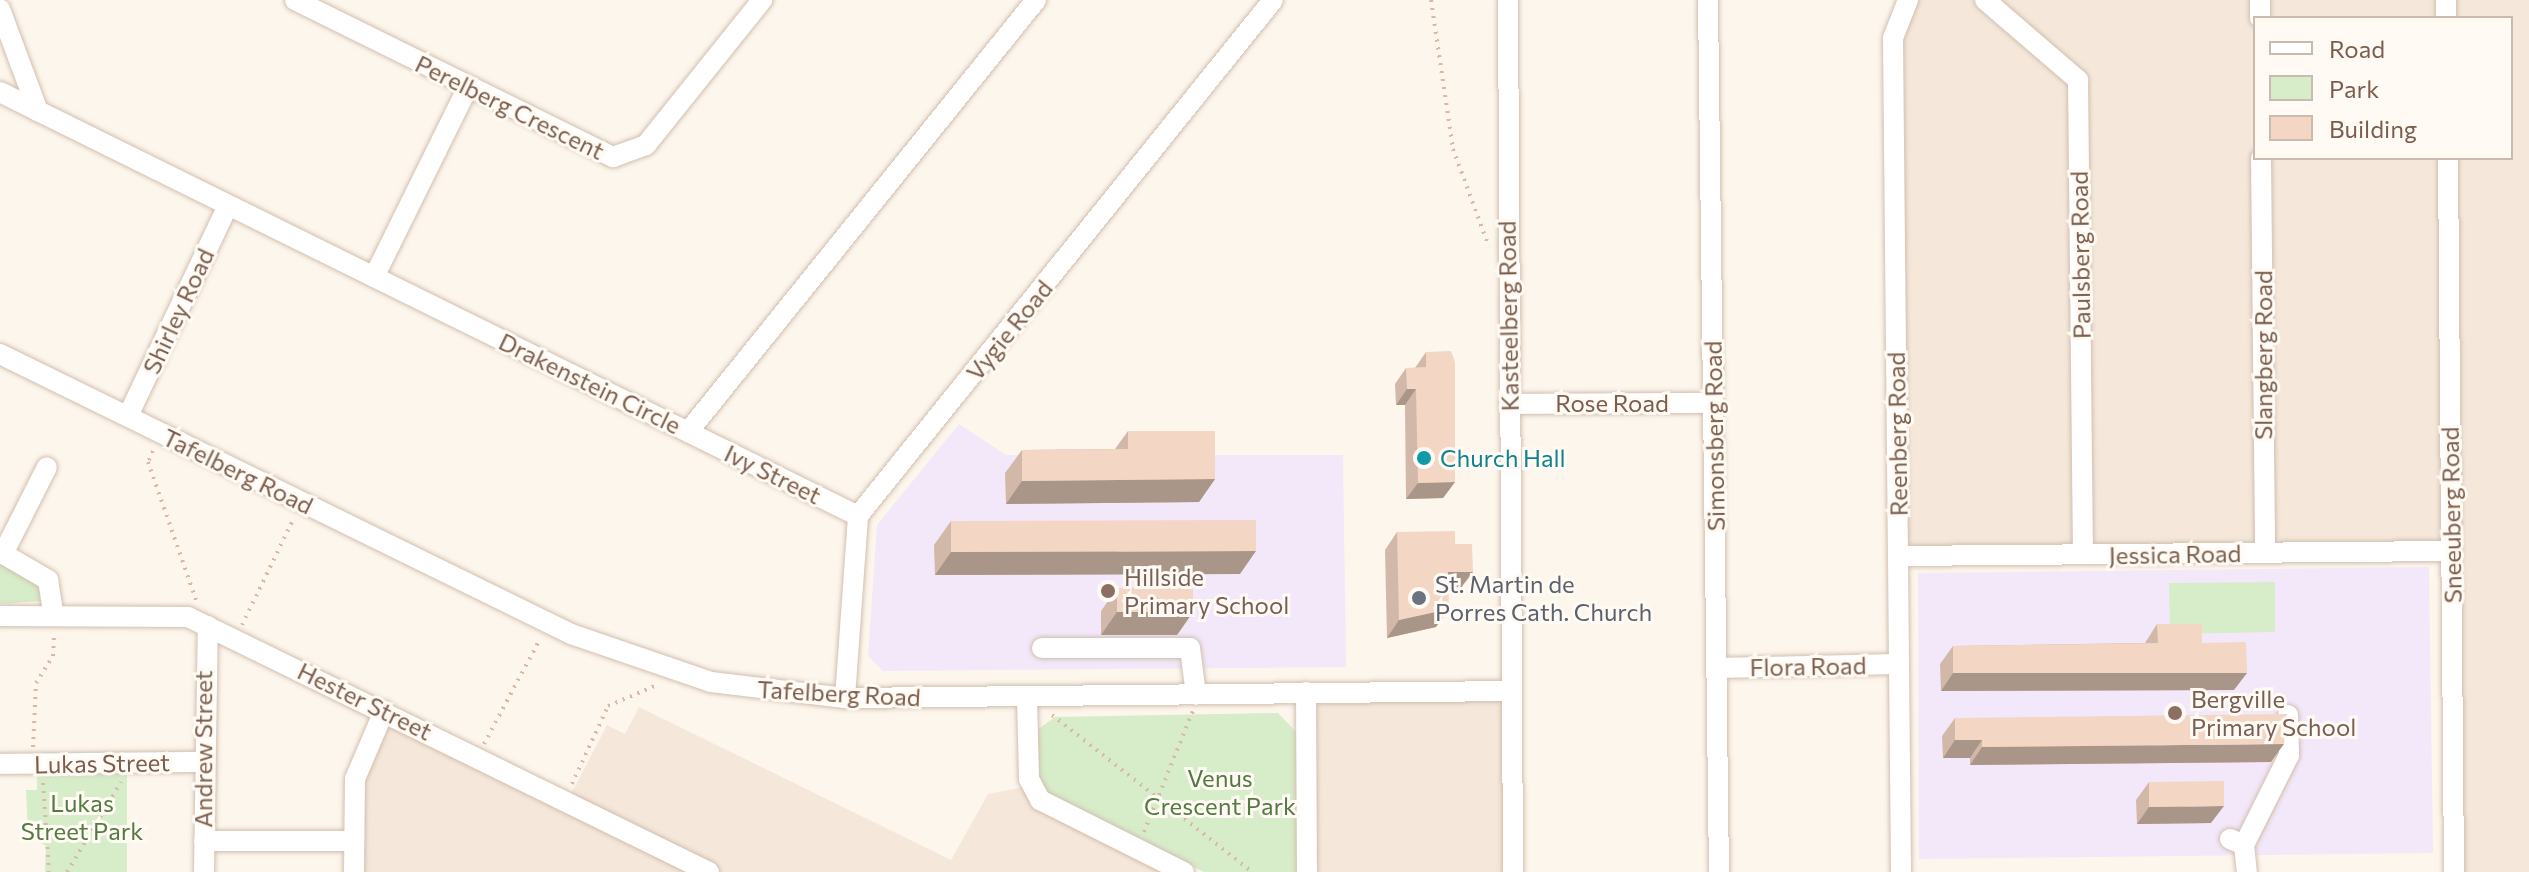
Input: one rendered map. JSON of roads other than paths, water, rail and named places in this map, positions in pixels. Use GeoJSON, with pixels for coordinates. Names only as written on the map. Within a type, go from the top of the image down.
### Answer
{"type":"FeatureCollection","features":[{"type":"Feature","properties":{"kind":"street","name":"Perelberg Crescent"},"geometry":{"type":"LineString","coordinates":[[295,0],[606,155],[630,155],[646,145],[762,0]]}},
{"type":"Feature","properties":{"kind":"street","name":"Drakenstein Circle"},"geometry":{"type":"LineString","coordinates":[[0,92],[688,432],[1036,0]]}},
{"type":"Feature","properties":{"kind":"street","name":"Vygie Road"},"geometry":{"type":"LineString","coordinates":[[858,516],[1273,0]]}},
{"type":"Feature","properties":{"kind":"street","name":"Kasteelberg Road"},"geometry":{"type":"LineString","coordinates":[[1508,0],[1513,872]]}},
{"type":"Feature","properties":{"kind":"street","name":"Simonsberg Road"},"geometry":{"type":"LineString","coordinates":[[1708,0],[1719,872]]}},
{"type":"Feature","properties":{"kind":"street","name":"Reenberg Road"},"geometry":{"type":"LineString","coordinates":[[1901,872],[1893,38],[1908,0]]}},
{"type":"Feature","properties":{"kind":"street","name":"Paulsberg Road"},"geometry":{"type":"LineString","coordinates":[[1985,0],[2078,80],[2083,554]]}},
{"type":"Feature","properties":{"kind":"street"},"geometry":{"type":"LineString","coordinates":[[0,9],[38,111]]}},
{"type":"Feature","properties":{"kind":"street"},"geometry":{"type":"LineString","coordinates":[[374,277],[468,87]]}},
{"type":"Feature","properties":{"kind":"street","name":"Slangberg Road"},"geometry":{"type":"LineString","coordinates":[[2261,160],[2265,553]]}},
{"type":"Feature","properties":{"kind":"street","name":"Sneeuberg Road"},"geometry":{"type":"LineString","coordinates":[[2448,160],[2454,872]]}},
{"type":"Feature","properties":{"kind":"street","name":"Shirley Road"},"geometry":{"type":"LineString","coordinates":[[128,416],[228,205]]}},
{"type":"Feature","properties":{"kind":"street","name":"Tafelberg Road"},"geometry":{"type":"LineString","coordinates":[[0,354],[549,624],[684,676],[845,698],[1027,705],[1196,695],[1512,691]]}},
{"type":"Feature","properties":{"kind":"street","name":"Rose Road"},"geometry":{"type":"LineString","coordinates":[[1509,404],[1714,403]]}},
{"type":"Feature","properties":{"kind":"street","name":"Ivy Street"},"geometry":{"type":"LineString","coordinates":[[688,432],[858,516]]}},
{"type":"Feature","properties":{"kind":"street"},"geometry":{"type":"LineString","coordinates":[[47,467],[2,553],[48,580],[54,616]]}},
{"type":"Feature","properties":{"kind":"street"},"geometry":{"type":"LineString","coordinates":[[845,698],[858,516]]}},
{"type":"Feature","properties":{"kind":"street","name":"Jessica Road"},"geometry":{"type":"LineString","coordinates":[[1898,556],[2452,551]]}},
{"type":"Feature","properties":{"kind":"street","name":"Hester Street"},"geometry":{"type":"LineString","coordinates":[[0,616],[188,617],[709,872]]}},
{"type":"Feature","properties":{"kind":"street","name":"Andrew Street"},"geometry":{"type":"LineString","coordinates":[[204,872],[203,762],[208,626]]}},
{"type":"Feature","properties":{"kind":"street"},"geometry":{"type":"LineString","coordinates":[[1042,648],[1190,648],[1196,695]]}},
{"type":"Feature","properties":{"kind":"street","name":"Flora Road"},"geometry":{"type":"LineString","coordinates":[[1717,668],[1899,664]]}},
{"type":"Feature","properties":{"kind":"street"},"geometry":{"type":"LineString","coordinates":[[1306,692],[1307,872]]}},
{"type":"Feature","properties":{"kind":"street"},"geometry":{"type":"LineString","coordinates":[[1027,705],[1034,793],[1184,872]]}},
{"type":"Feature","properties":{"kind":"street"},"geometry":{"type":"LineString","coordinates":[[359,871],[354,841],[355,779],[384,711]]}},
{"type":"Feature","properties":{"kind":"street"},"geometry":{"type":"LineString","coordinates":[[2247,872],[2237,842],[2289,755],[2288,715]]}},
{"type":"Feature","properties":{"kind":"street","name":"Lukas Street"},"geometry":{"type":"LineString","coordinates":[[0,764],[203,762]]}},
{"type":"Feature","properties":{"kind":"street"},"geometry":{"type":"LineString","coordinates":[[204,841],[354,841]]}},
{"type":"Feature","properties":{"kind":"place","name":"Church Hall"},"geometry":{"type":"Point","coordinates":[1424,458]}},
{"type":"Feature","properties":{"kind":"place","name":"Hillside Primary School"},"geometry":{"type":"Point","coordinates":[1108,591]}},
{"type":"Feature","properties":{"kind":"place","name":"St. Martin de Porres Cath. Church"},"geometry":{"type":"Point","coordinates":[1419,598]}},
{"type":"Feature","properties":{"kind":"place","name":"Bergville Primary School"},"geometry":{"type":"Point","coordinates":[2175,713]}},
{"type":"Feature","properties":{"kind":"park label","name":"Venus Crescent Park"},"geometry":{"type":"Point","coordinates":[1220,792]}},
{"type":"Feature","properties":{"kind":"park label","name":"Lukas Street Park"},"geometry":{"type":"Point","coordinates":[82,817]}}]}
